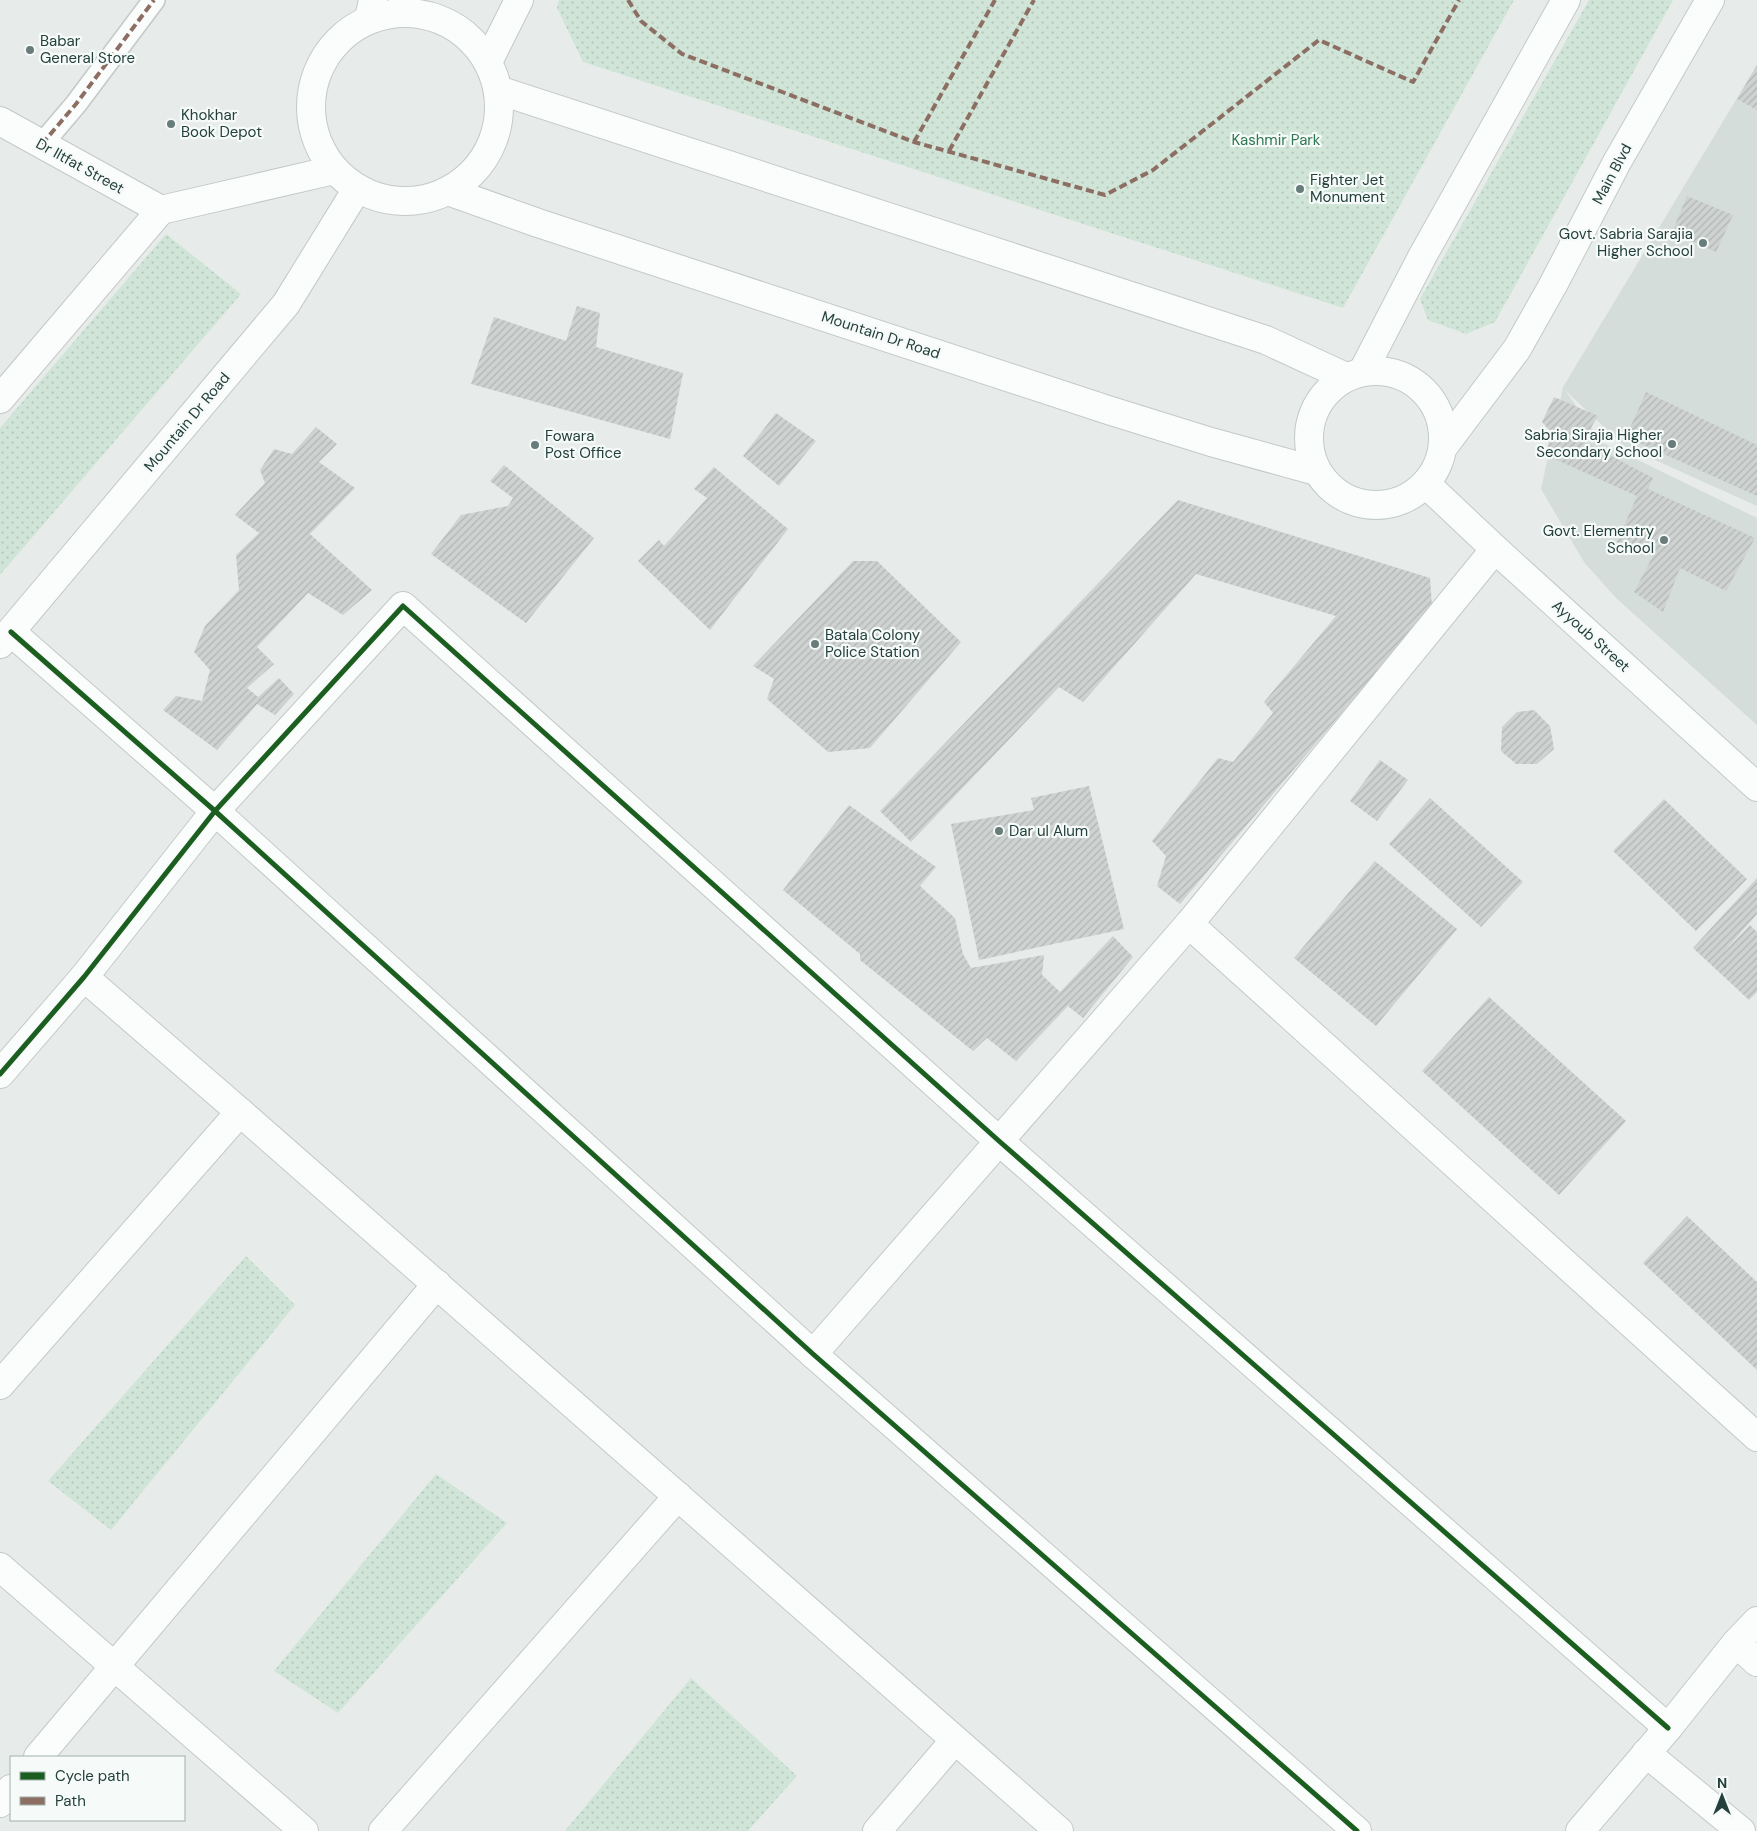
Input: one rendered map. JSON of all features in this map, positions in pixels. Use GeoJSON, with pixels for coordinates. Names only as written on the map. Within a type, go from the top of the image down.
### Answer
{"type":"FeatureCollection","features":[{"type":"Feature","properties":{"kind":"street"},"geometry":{"type":"LineString","coordinates":[[42,144],[76,104],[154,0]]}},
{"type":"Feature","properties":{"kind":"street"},"geometry":{"type":"LineString","coordinates":[[488,62],[519,0]]}},
{"type":"Feature","properties":{"kind":"street","name":"Main Blvd"},"geometry":{"type":"LineString","coordinates":[[1354,374],[1388,371],[1412,380],[1431,398],[1442,420],[1444,446],[1438,467],[1426,484],[1400,502],[1368,505],[1338,494],[1316,471],[1308,445],[1311,417],[1325,394],[1354,374],[1566,0]]}},
{"type":"Feature","properties":{"kind":"street","name":"Main Blvd"},"geometry":{"type":"LineString","coordinates":[[1444,446],[1516,349],[1554,285],[1622,153],[1710,0]]}},
{"type":"Feature","properties":{"kind":"street"},"geometry":{"type":"LineString","coordinates":[[371,10],[423,14],[449,24],[472,40],[488,62],[498,90],[499,120],[490,148],[473,173],[448,191],[418,200],[386,200],[356,189],[334,170],[317,144],[310,115],[312,86],[323,58],[343,35],[371,10]]}},
{"type":"Feature","properties":{"kind":"street"},"geometry":{"type":"LineString","coordinates":[[498,90],[1266,340],[1354,374]]}},
{"type":"Feature","properties":{"kind":"street","name":"Dr Iltfat Street"},"geometry":{"type":"LineString","coordinates":[[0,122],[161,210]]}},
{"type":"Feature","properties":{"kind":"street"},"geometry":{"type":"LineString","coordinates":[[0,399],[161,210],[334,170]]}},
{"type":"Feature","properties":{"kind":"street","name":"Mountain Dr Road"},"geometry":{"type":"LineString","coordinates":[[5,638],[286,304],[356,189]]}},
{"type":"Feature","properties":{"kind":"street","name":"Mountain Dr Road"},"geometry":{"type":"LineString","coordinates":[[448,191],[538,223],[1108,410],[1211,442],[1316,471]]}},
{"type":"Feature","properties":{"kind":"street","name":"Ayyoub Street"},"geometry":{"type":"LineString","coordinates":[[1426,484],[1495,550],[1757,787]]}},
{"type":"Feature","properties":{"kind":"street"},"geometry":{"type":"LineString","coordinates":[[813,1354],[1189,924],[1495,550]]}},
{"type":"Feature","properties":{"kind":"street"},"geometry":{"type":"LineString","coordinates":[[0,1074],[84,976],[215,811],[404,606],[999,1141],[1668,1728]]}},
{"type":"Feature","properties":{"kind":"street"},"geometry":{"type":"LineString","coordinates":[[5,638],[215,811],[813,1354],[1357,1831]]}},
{"type":"Feature","properties":{"kind":"street"},"geometry":{"type":"LineString","coordinates":[[1189,924],[1757,1437]]}},
{"type":"Feature","properties":{"kind":"street"},"geometry":{"type":"LineString","coordinates":[[84,976],[1059,1831]]}},
{"type":"Feature","properties":{"kind":"street"},"geometry":{"type":"LineString","coordinates":[[0,1385],[240,1112]]}},
{"type":"Feature","properties":{"kind":"street"},"geometry":{"type":"LineString","coordinates":[[39,1756],[437,1284]]}},
{"type":"Feature","properties":{"kind":"street"},"geometry":{"type":"LineString","coordinates":[[383,1831],[678,1496]]}},
{"type":"Feature","properties":{"kind":"street"},"geometry":{"type":"LineString","coordinates":[[0,1566],[304,1831]]}},
{"type":"Feature","properties":{"kind":"street"},"geometry":{"type":"LineString","coordinates":[[1580,1831],[1668,1728],[1736,1643],[1757,1621]]}},
{"type":"Feature","properties":{"kind":"street"},"geometry":{"type":"LineString","coordinates":[[1736,1643],[1757,1662]]}},
{"type":"Feature","properties":{"kind":"street"},"geometry":{"type":"LineString","coordinates":[[877,1831],[956,1740]]}},
{"type":"Feature","properties":{"kind":"street"},"geometry":{"type":"LineString","coordinates":[[1646,1753],[1741,1831]]}},
{"type":"Feature","properties":{"kind":"street"},"geometry":{"type":"LineString","coordinates":[[0,1803],[10,1791]]}},
{"type":"Feature","properties":{"kind":"shaded area"},"geometry":{"type":"Polygon","coordinates":[[[1757,65],[1757,506],[1624,446],[1565,390],[1601,442],[1757,518],[1757,725],[1616,598],[1584,562],[1541,489],[1563,387],[1757,65]]]}},
{"type":"Feature","properties":{"kind":"green space","name":"Kashmir Park"},"geometry":{"type":"Polygon","coordinates":[[[559,0],[1514,0],[1343,308],[583,62],[557,8],[559,0]]]}},
{"type":"Feature","properties":{"kind":"green space"},"geometry":{"type":"Polygon","coordinates":[[[1589,0],[1673,0],[1495,322],[1466,334],[1428,320],[1420,299],[1589,0]]]}},
{"type":"Feature","properties":{"kind":"green space"},"geometry":{"type":"Polygon","coordinates":[[[166,234],[241,294],[0,575],[0,428],[166,234]]]}},
{"type":"Feature","properties":{"kind":"green space"},"geometry":{"type":"Polygon","coordinates":[[[246,1256],[295,1305],[111,1530],[48,1481],[246,1256]]]}},
{"type":"Feature","properties":{"kind":"green space"},"geometry":{"type":"Polygon","coordinates":[[[436,1474],[507,1523],[338,1713],[274,1671],[436,1474]]]}},
{"type":"Feature","properties":{"kind":"green space"},"geometry":{"type":"Polygon","coordinates":[[[691,1678],[797,1776],[748,1831],[565,1831],[691,1678]]]}},
{"type":"Feature","properties":{"kind":"building"},"geometry":{"type":"Polygon","coordinates":[[[1757,65],[1757,110],[1737,99],[1757,65]]]}},
{"type":"Feature","properties":{"kind":"building"},"geometry":{"type":"Polygon","coordinates":[[[1687,196],[1733,215],[1716,252],[1672,232],[1687,196]]]}},
{"type":"Feature","properties":{"kind":"building"},"geometry":{"type":"Polygon","coordinates":[[[577,306],[600,313],[596,347],[683,373],[670,439],[471,384],[494,317],[566,341],[577,306]]]}},
{"type":"Feature","properties":{"kind":"building"},"geometry":{"type":"Polygon","coordinates":[[[1646,392],[1757,445],[1757,496],[1626,437],[1646,392]]]}},
{"type":"Feature","properties":{"kind":"building"},"geometry":{"type":"Polygon","coordinates":[[[1554,397],[1598,416],[1583,441],[1653,478],[1648,489],[1755,538],[1726,591],[1680,568],[1663,612],[1634,592],[1653,556],[1617,542],[1637,496],[1546,455],[1551,432],[1542,422],[1554,397]]]}},
{"type":"Feature","properties":{"kind":"building"},"geometry":{"type":"Polygon","coordinates":[[[776,413],[816,441],[779,486],[743,456],[776,413]]]}},
{"type":"Feature","properties":{"kind":"building"},"geometry":{"type":"Polygon","coordinates":[[[316,427],[337,444],[319,462],[355,488],[310,534],[372,590],[343,615],[308,593],[257,647],[274,664],[247,688],[258,697],[279,678],[294,694],[275,715],[257,704],[217,750],[163,710],[176,696],[202,701],[210,670],[194,652],[205,626],[239,590],[236,555],[259,533],[235,515],[265,483],[260,470],[274,449],[292,454],[316,427]]]}},
{"type":"Feature","properties":{"kind":"building"},"geometry":{"type":"Polygon","coordinates":[[[504,465],[594,538],[526,623],[431,554],[461,515],[508,506],[513,498],[490,481],[504,465]]]}},
{"type":"Feature","properties":{"kind":"building"},"geometry":{"type":"Polygon","coordinates":[[[714,467],[788,529],[710,630],[638,561],[659,540],[664,546],[707,498],[694,489],[714,467]]]}},
{"type":"Feature","properties":{"kind":"building"},"geometry":{"type":"Polygon","coordinates":[[[1178,500],[1430,578],[1432,606],[1180,904],[1157,886],[1166,856],[1152,841],[1218,758],[1233,762],[1273,713],[1264,702],[1336,616],[1196,574],[1083,702],[1059,687],[911,842],[880,811],[1178,500]]]}},
{"type":"Feature","properties":{"kind":"building"},"geometry":{"type":"Polygon","coordinates":[[[853,561],[877,561],[961,642],[870,748],[828,752],[767,699],[774,679],[753,666],[853,561]]]}},
{"type":"Feature","properties":{"kind":"building"},"geometry":{"type":"Polygon","coordinates":[[[1534,710],[1550,726],[1554,749],[1537,764],[1516,764],[1501,751],[1502,727],[1517,712],[1534,710]]]}},
{"type":"Feature","properties":{"kind":"building"},"geometry":{"type":"Polygon","coordinates":[[[1380,760],[1408,780],[1377,821],[1350,801],[1380,760]]]}},
{"type":"Feature","properties":{"kind":"building"},"geometry":{"type":"Polygon","coordinates":[[[1089,786],[1124,929],[979,960],[951,824],[1034,810],[1031,798],[1089,786]]]}},
{"type":"Feature","properties":{"kind":"building"},"geometry":{"type":"Polygon","coordinates":[[[1430,798],[1523,882],[1481,927],[1389,844],[1430,798]]]}},
{"type":"Feature","properties":{"kind":"building"},"geometry":{"type":"Polygon","coordinates":[[[1664,799],[1747,879],[1696,931],[1613,851],[1664,799]]]}},
{"type":"Feature","properties":{"kind":"building"},"geometry":{"type":"Polygon","coordinates":[[[849,805],[936,867],[920,886],[955,918],[963,954],[971,968],[1044,955],[1042,975],[1060,992],[1113,936],[1133,957],[1083,1018],[1068,1006],[1016,1061],[987,1038],[973,1051],[860,960],[860,954],[783,890],[849,805]]]}},
{"type":"Feature","properties":{"kind":"building"},"geometry":{"type":"Polygon","coordinates":[[[1375,861],[1457,929],[1376,1026],[1294,958],[1375,861]]]}},
{"type":"Feature","properties":{"kind":"building"},"geometry":{"type":"Polygon","coordinates":[[[1757,878],[1757,914],[1723,953],[1750,925],[1757,932],[1757,992],[1749,1000],[1693,948],[1757,878]]]}},
{"type":"Feature","properties":{"kind":"building"},"geometry":{"type":"Polygon","coordinates":[[[1489,997],[1626,1121],[1559,1195],[1422,1071],[1489,997]]]}},
{"type":"Feature","properties":{"kind":"building"},"geometry":{"type":"Polygon","coordinates":[[[1687,1216],[1757,1282],[1757,1370],[1643,1263],[1687,1216]]]}},
{"type":"Feature","properties":{"kind":"marked path"},"geometry":{"type":"LineString","coordinates":[[42,144],[76,104],[154,0]]}},
{"type":"Feature","properties":{"kind":"marked path"},"geometry":{"type":"LineString","coordinates":[[628,0],[641,21],[682,54],[914,142],[1105,195],[1153,170],[1319,40],[1413,82],[1459,0]]}},
{"type":"Feature","properties":{"kind":"marked path"},"geometry":{"type":"LineString","coordinates":[[914,142],[995,0]]}},
{"type":"Feature","properties":{"kind":"marked path"},"geometry":{"type":"LineString","coordinates":[[949,151],[1034,0]]}},
{"type":"Feature","properties":{"kind":"cycle path"},"geometry":{"type":"LineString","coordinates":[[0,1074],[84,977],[215,811],[403,606],[999,1141],[1668,1728]]}},
{"type":"Feature","properties":{"kind":"cycle path"},"geometry":{"type":"LineString","coordinates":[[11,632],[215,811],[813,1354],[1357,1831]]}},
{"type":"Feature","properties":{"kind":"place","name":"Babar General Store"},"geometry":{"type":"Point","coordinates":[30,50]}},
{"type":"Feature","properties":{"kind":"place","name":"Khokhar Book Depot"},"geometry":{"type":"Point","coordinates":[171,124]}},
{"type":"Feature","properties":{"kind":"place","name":"Fighter Jet Monument"},"geometry":{"type":"Point","coordinates":[1300,189]}},
{"type":"Feature","properties":{"kind":"place","name":"Govt. Sabria Sarajia Higher School"},"geometry":{"type":"Point","coordinates":[1703,243]}},
{"type":"Feature","properties":{"kind":"place","name":"Sabria Sirajia Higher Secondary School"},"geometry":{"type":"Point","coordinates":[1672,444]}},
{"type":"Feature","properties":{"kind":"place","name":"Fowara Post Office"},"geometry":{"type":"Point","coordinates":[535,445]}},
{"type":"Feature","properties":{"kind":"place","name":"Govt. Elementry School"},"geometry":{"type":"Point","coordinates":[1664,540]}},
{"type":"Feature","properties":{"kind":"place","name":"Batala Colony Police Station"},"geometry":{"type":"Point","coordinates":[815,644]}},
{"type":"Feature","properties":{"kind":"place","name":"Dar ul Alum"},"geometry":{"type":"Point","coordinates":[999,831]}}]}
